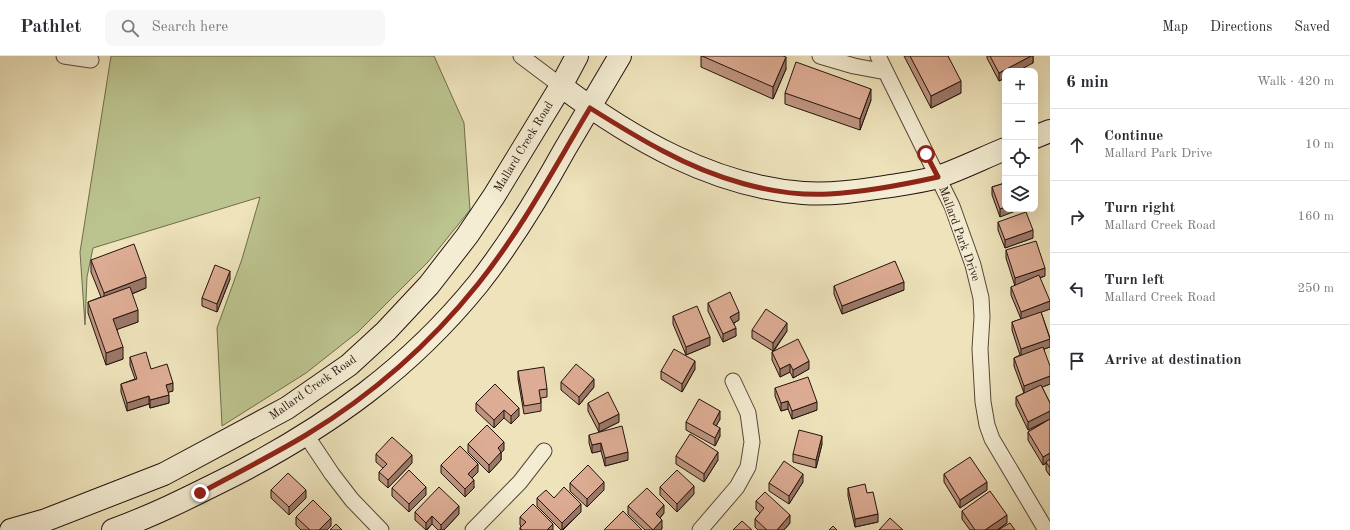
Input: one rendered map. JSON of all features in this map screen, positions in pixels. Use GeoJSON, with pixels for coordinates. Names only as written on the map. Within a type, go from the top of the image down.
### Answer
{"type":"FeatureCollection","features":[{"type":"Feature","properties":{"kind":"main road","name":"Mallard Creek Road"},"geometry":{"type":"LineString","coordinates":[[11,530],[53,518],[164,474],[287,408],[349,366],[386,331],[429,285],[467,236],[494,196],[577,56]]}},
{"type":"Feature","properties":{"kind":"main road"},"geometry":{"type":"LineString","coordinates":[[113,530],[142,525],[260,462],[306,435],[356,401],[385,379],[411,356],[444,324],[478,284],[512,236],[532,207],[620,56]]}},
{"type":"Feature","properties":{"kind":"main road"},"geometry":{"type":"LineString","coordinates":[[560,86],[590,108],[688,164],[740,183],[772,190],[828,194],[858,191],[938,177],[1002,150]]}},
{"type":"Feature","properties":{"kind":"main road"},"geometry":{"type":"LineString","coordinates":[[1038,136],[1050,131]]}},
{"type":"Feature","properties":{"kind":"street"},"geometry":{"type":"LineString","coordinates":[[64,56],[91,60]]}},
{"type":"Feature","properties":{"kind":"street"},"geometry":{"type":"LineString","coordinates":[[521,56],[560,86]]}},
{"type":"Feature","properties":{"kind":"street"},"geometry":{"type":"LineString","coordinates":[[820,56],[854,66],[886,72]]}},
{"type":"Feature","properties":{"kind":"street","name":"Mallard Park Drive"},"geometry":{"type":"LineString","coordinates":[[878,56],[952,206],[973,265],[981,298],[982,317],[980,349],[983,402],[987,425],[992,439],[1046,530]]}},
{"type":"Feature","properties":{"kind":"street"},"geometry":{"type":"LineString","coordinates":[[700,530],[737,487],[748,467],[752,442],[748,413],[733,381]]}},
{"type":"Feature","properties":{"kind":"street"},"geometry":{"type":"LineString","coordinates":[[306,435],[332,474],[352,500],[381,530]]}},
{"type":"Feature","properties":{"kind":"street"},"geometry":{"type":"LineString","coordinates":[[473,530],[520,482],[544,452]]}},
{"type":"Feature","properties":{"kind":"green space"},"geometry":{"type":"Polygon","coordinates":[[[111,56],[434,56],[464,123],[470,210],[428,262],[358,332],[306,373],[222,426],[217,328],[242,259],[260,197],[93,248],[87,277],[85,325],[80,252],[111,56]]]}},
{"type":"Feature","properties":{"kind":"building"},"geometry":{"type":"Polygon","coordinates":[[[702,56],[783,56],[786,57],[773,87],[702,56]]]}},
{"type":"Feature","properties":{"kind":"building"},"geometry":{"type":"Polygon","coordinates":[[[910,56],[948,56],[961,81],[931,96],[910,56]]]}},
{"type":"Feature","properties":{"kind":"building"},"geometry":{"type":"Polygon","coordinates":[[[990,56],[1031,56],[1008,68],[1002,68],[1002,71],[999,73],[990,56]]]}},
{"type":"Feature","properties":{"kind":"building"},"geometry":{"type":"Polygon","coordinates":[[[796,62],[871,89],[860,119],[785,93],[796,62]]]}},
{"type":"Feature","properties":{"kind":"building"},"geometry":{"type":"Polygon","coordinates":[[[1002,184],[1002,208],[1000,209],[992,187],[1002,184]]]}},
{"type":"Feature","properties":{"kind":"building"},"geometry":{"type":"Polygon","coordinates":[[[1026,212],[1033,230],[1005,240],[998,222],[1026,212]]]}},
{"type":"Feature","properties":{"kind":"building"},"geometry":{"type":"Polygon","coordinates":[[[1036,241],[1045,268],[1015,278],[1006,250],[1036,241]]]}},
{"type":"Feature","properties":{"kind":"building"},"geometry":{"type":"Polygon","coordinates":[[[134,244],[146,277],[104,293],[91,260],[134,244]]]}},
{"type":"Feature","properties":{"kind":"building"},"geometry":{"type":"Polygon","coordinates":[[[895,261],[904,282],[842,306],[834,286],[895,261]]]}},
{"type":"Feature","properties":{"kind":"building"},"geometry":{"type":"Polygon","coordinates":[[[215,265],[230,271],[217,304],[202,298],[215,265]]]}},
{"type":"Feature","properties":{"kind":"building"},"geometry":{"type":"Polygon","coordinates":[[[1039,275],[1050,301],[1021,312],[1011,287],[1039,275]]]}},
{"type":"Feature","properties":{"kind":"building"},"geometry":{"type":"Polygon","coordinates":[[[130,287],[138,310],[113,319],[123,347],[106,353],[88,302],[130,287]]]}},
{"type":"Feature","properties":{"kind":"building"},"geometry":{"type":"Polygon","coordinates":[[[730,292],[739,312],[730,317],[736,328],[723,334],[708,303],[730,292]]]}},
{"type":"Feature","properties":{"kind":"building"},"geometry":{"type":"Polygon","coordinates":[[[697,306],[710,337],[686,347],[673,316],[697,306]]]}},
{"type":"Feature","properties":{"kind":"building"},"geometry":{"type":"Polygon","coordinates":[[[766,309],[787,323],[773,343],[752,330],[766,309]]]}},
{"type":"Feature","properties":{"kind":"building"},"geometry":{"type":"Polygon","coordinates":[[[1041,312],[1050,339],[1021,349],[1012,322],[1041,312]]]}},
{"type":"Feature","properties":{"kind":"building"},"geometry":{"type":"Polygon","coordinates":[[[798,339],[809,361],[793,370],[790,364],[780,369],[772,352],[798,339]]]}},
{"type":"Feature","properties":{"kind":"building"},"geometry":{"type":"Polygon","coordinates":[[[1043,347],[1050,366],[1050,376],[1024,386],[1014,358],[1043,347]]]}},
{"type":"Feature","properties":{"kind":"building"},"geometry":{"type":"Polygon","coordinates":[[[674,349],[695,361],[682,384],[661,371],[674,349]]]}},
{"type":"Feature","properties":{"kind":"building"},"geometry":{"type":"Polygon","coordinates":[[[146,352],[151,369],[167,364],[173,383],[166,385],[169,395],[150,400],[149,396],[127,403],[121,384],[137,379],[130,357],[146,352]]]}},
{"type":"Feature","properties":{"kind":"building"},"geometry":{"type":"Polygon","coordinates":[[[576,364],[594,379],[579,397],[561,382],[576,364]]]}},
{"type":"Feature","properties":{"kind":"building"},"geometry":{"type":"Polygon","coordinates":[[[544,367],[547,389],[539,390],[541,403],[524,406],[518,371],[544,367]]]}},
{"type":"Feature","properties":{"kind":"building"},"geometry":{"type":"Polygon","coordinates":[[[808,377],[817,402],[792,411],[788,401],[781,403],[775,388],[808,377]]]}},
{"type":"Feature","properties":{"kind":"building"},"geometry":{"type":"Polygon","coordinates":[[[495,384],[519,408],[511,416],[504,410],[494,420],[476,403],[495,384]]]}},
{"type":"Feature","properties":{"kind":"building"},"geometry":{"type":"Polygon","coordinates":[[[1041,385],[1050,403],[1050,411],[1028,422],[1016,397],[1041,385]]]}},
{"type":"Feature","properties":{"kind":"building"},"geometry":{"type":"Polygon","coordinates":[[[608,392],[619,414],[599,424],[588,403],[608,392]]]}},
{"type":"Feature","properties":{"kind":"building"},"geometry":{"type":"Polygon","coordinates":[[[699,399],[720,411],[713,424],[720,428],[715,438],[686,422],[699,399]]]}},
{"type":"Feature","properties":{"kind":"building"},"geometry":{"type":"Polygon","coordinates":[[[1050,419],[1050,453],[1043,457],[1028,432],[1050,419]]]}},
{"type":"Feature","properties":{"kind":"building"},"geometry":{"type":"Polygon","coordinates":[[[487,425],[504,442],[498,448],[501,452],[489,465],[468,444],[487,425]]]}},
{"type":"Feature","properties":{"kind":"building"},"geometry":{"type":"Polygon","coordinates":[[[622,426],[628,452],[605,458],[601,443],[592,445],[589,435],[622,426]]]}},
{"type":"Feature","properties":{"kind":"building"},"geometry":{"type":"Polygon","coordinates":[[[799,430],[822,436],[816,460],[793,454],[799,430]]]}},
{"type":"Feature","properties":{"kind":"building"},"geometry":{"type":"Polygon","coordinates":[[[690,434],[718,452],[704,474],[676,456],[690,434]]]}},
{"type":"Feature","properties":{"kind":"building"},"geometry":{"type":"Polygon","coordinates":[[[392,437],[412,455],[388,480],[379,472],[387,464],[376,454],[392,437]]]}},
{"type":"Feature","properties":{"kind":"building"},"geometry":{"type":"Polygon","coordinates":[[[460,446],[478,464],[468,474],[474,480],[465,489],[441,465],[460,446]]]}},
{"type":"Feature","properties":{"kind":"building"},"geometry":{"type":"Polygon","coordinates":[[[970,457],[987,482],[960,500],[944,474],[970,457]]]}},
{"type":"Feature","properties":{"kind":"building"},"geometry":{"type":"Polygon","coordinates":[[[1050,459],[1050,468],[1046,462],[1050,459]]]}},
{"type":"Feature","properties":{"kind":"building"},"geometry":{"type":"Polygon","coordinates":[[[784,461],[803,474],[789,496],[769,483],[784,461]]]}},
{"type":"Feature","properties":{"kind":"building"},"geometry":{"type":"Polygon","coordinates":[[[588,465],[604,482],[587,499],[570,483],[588,465]]]}},
{"type":"Feature","properties":{"kind":"building"},"geometry":{"type":"Polygon","coordinates":[[[409,470],[426,487],[409,504],[392,488],[409,470]]]}},
{"type":"Feature","properties":{"kind":"building"},"geometry":{"type":"Polygon","coordinates":[[[677,470],[694,486],[677,504],[660,487],[677,470]]]}},
{"type":"Feature","properties":{"kind":"building"},"geometry":{"type":"Polygon","coordinates":[[[288,473],[306,490],[289,507],[271,490],[288,473]]]}},
{"type":"Feature","properties":{"kind":"building"},"geometry":{"type":"Polygon","coordinates":[[[865,484],[867,493],[873,492],[878,514],[855,519],[848,488],[865,484]]]}},
{"type":"Feature","properties":{"kind":"building"},"geometry":{"type":"Polygon","coordinates":[[[439,487],[459,506],[441,525],[432,516],[426,523],[415,512],[439,487]]]}},
{"type":"Feature","properties":{"kind":"building"},"geometry":{"type":"Polygon","coordinates":[[[564,487],[581,504],[562,523],[537,498],[546,490],[554,498],[564,487]]]}},
{"type":"Feature","properties":{"kind":"building"},"geometry":{"type":"Polygon","coordinates":[[[647,488],[664,505],[656,514],[662,520],[653,530],[628,506],[647,488]]]}},
{"type":"Feature","properties":{"kind":"building"},"geometry":{"type":"Polygon","coordinates":[[[990,491],[1007,515],[985,530],[975,530],[962,511],[990,491]]]}},
{"type":"Feature","properties":{"kind":"building"},"geometry":{"type":"Polygon","coordinates":[[[765,492],[790,515],[777,530],[767,530],[755,519],[764,508],[756,501],[765,492]]]}},
{"type":"Feature","properties":{"kind":"building"},"geometry":{"type":"Polygon","coordinates":[[[313,500],[331,518],[319,530],[310,530],[296,517],[313,500]]]}},
{"type":"Feature","properties":{"kind":"building"},"geometry":{"type":"Polygon","coordinates":[[[533,504],[553,524],[547,530],[522,530],[520,528],[526,522],[520,517],[533,504]]]}},
{"type":"Feature","properties":{"kind":"building"},"geometry":{"type":"Polygon","coordinates":[[[623,511],[642,530],[604,530],[623,511]]]}},
{"type":"Feature","properties":{"kind":"building"},"geometry":{"type":"Polygon","coordinates":[[[890,518],[903,530],[879,530],[890,518]]]}},
{"type":"Feature","properties":{"kind":"building"},"geometry":{"type":"Polygon","coordinates":[[[742,521],[752,530],[733,530],[742,521]]]}},
{"type":"Feature","properties":{"kind":"building"},"geometry":{"type":"Polygon","coordinates":[[[1010,523],[1015,530],[998,530],[1010,523]]]}},
{"type":"Feature","properties":{"kind":"building"},"geometry":{"type":"Polygon","coordinates":[[[336,524],[342,530],[330,530],[336,524]]]}},
{"type":"Feature","properties":{"kind":"building"},"geometry":{"type":"Polygon","coordinates":[[[833,526],[837,530],[829,530],[833,526]]]}},
{"type":"Feature","properties":{"kind":"route"},"geometry":{"type":"LineString","coordinates":[[200,493],[260,462],[306,435],[356,401],[385,379],[444,324],[478,284],[532,207],[590,108],[629,132],[688,164],[740,183],[772,190],[828,194],[858,191],[938,177],[926,154]]}}]}
